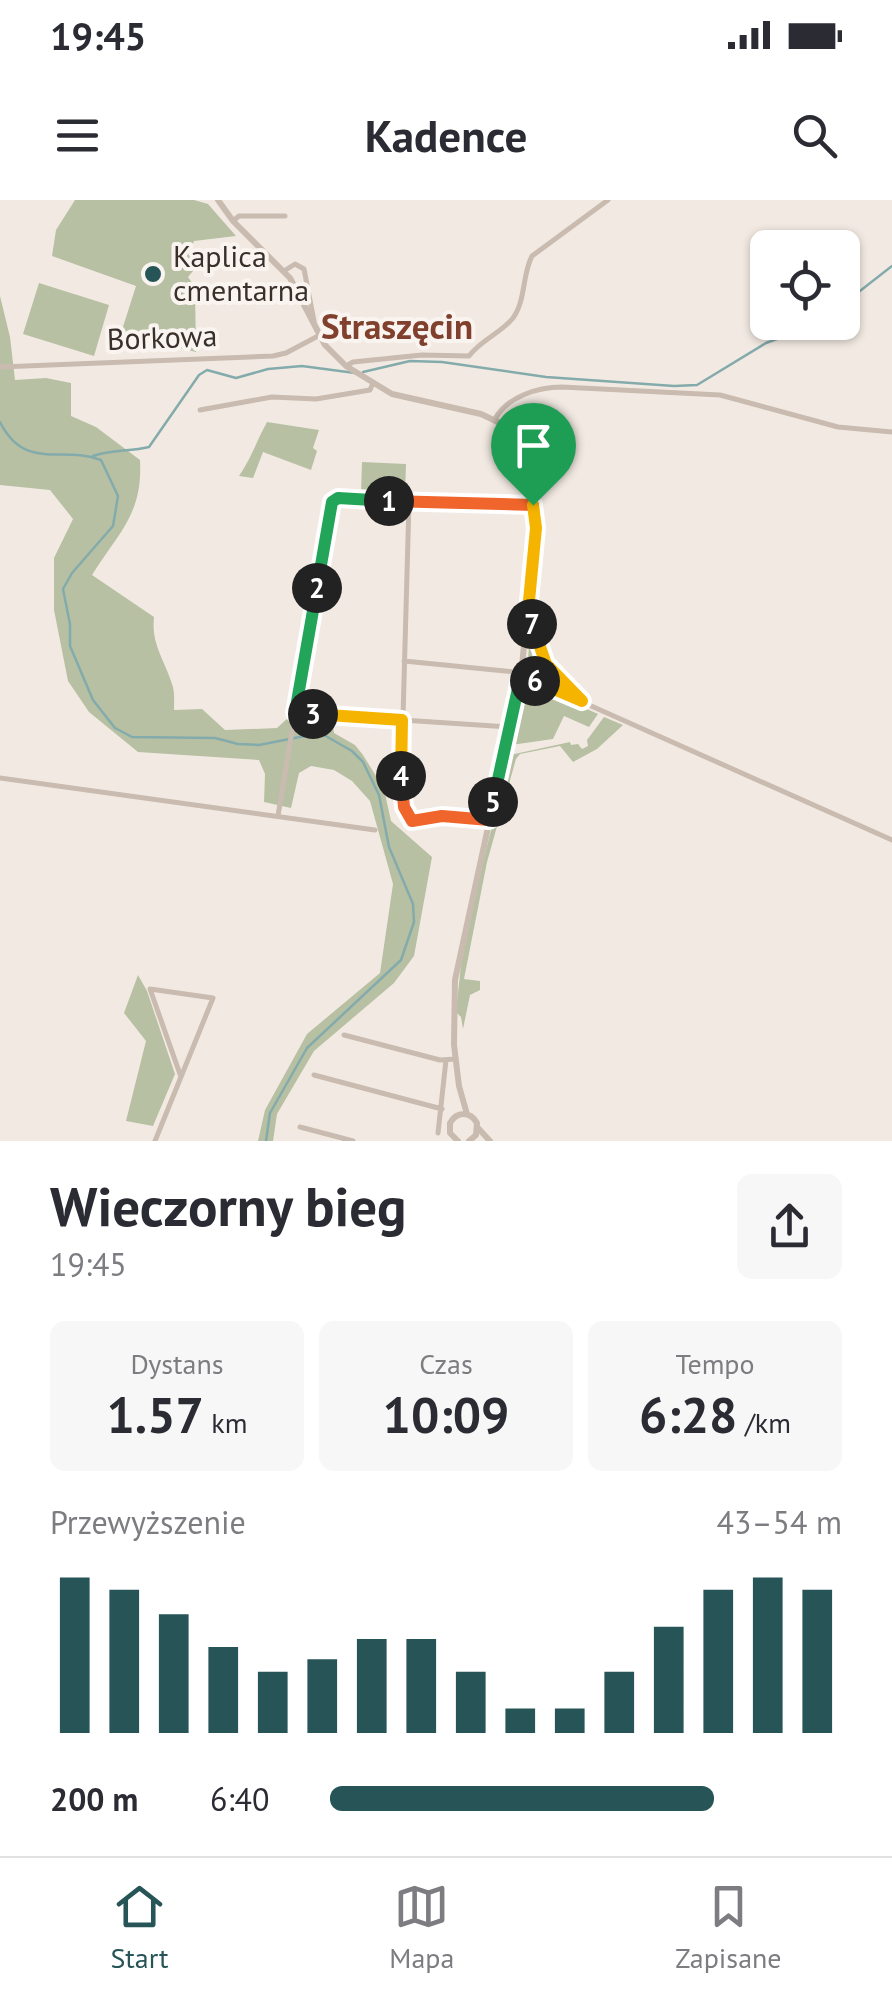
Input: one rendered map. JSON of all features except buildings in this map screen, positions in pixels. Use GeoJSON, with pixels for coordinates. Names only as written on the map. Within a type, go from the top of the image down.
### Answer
{"type":"FeatureCollection","features":[{"type":"Feature","properties":{"kind":"street"},"geometry":{"type":"LineString","coordinates":[[218,200],[233,221],[284,271],[320,335],[348,368],[401,397],[495,419],[510,437],[533,505],[536,528],[521,675],[454,980],[452,1012],[458,1086],[456,1116],[450,1123],[448,1137],[458,1141]]}},
{"type":"Feature","properties":{"kind":"street"},"geometry":{"type":"LineString","coordinates":[[348,368],[353,362],[422,354],[469,356],[514,317],[532,256],[608,200]]}},
{"type":"Feature","properties":{"kind":"street"},"geometry":{"type":"LineString","coordinates":[[233,221],[239,216],[284,216]]}},
{"type":"Feature","properties":{"kind":"street"},"geometry":{"type":"LineString","coordinates":[[284,271],[295,264],[304,269],[314,324]]}},
{"type":"Feature","properties":{"kind":"street","name":"Borkowa"},"geometry":{"type":"LineString","coordinates":[[0,366],[273,356],[320,335]]}},
{"type":"Feature","properties":{"kind":"street"},"geometry":{"type":"LineString","coordinates":[[200,410],[272,397],[322,398],[370,390],[372,383]]}},
{"type":"Feature","properties":{"kind":"street"},"geometry":{"type":"LineString","coordinates":[[495,419],[504,404],[512,400],[544,388],[562,387],[720,395],[838,427],[892,432]]}},
{"type":"Feature","properties":{"kind":"street"},"geometry":{"type":"LineString","coordinates":[[278,816],[332,502],[338,498],[533,505]]}},
{"type":"Feature","properties":{"kind":"street"},"geometry":{"type":"LineString","coordinates":[[409,502],[401,789],[409,819],[454,816],[489,820]]}},
{"type":"Feature","properties":{"kind":"street"},"geometry":{"type":"LineString","coordinates":[[528,611],[546,664],[582,701]]}},
{"type":"Feature","properties":{"kind":"street"},"geometry":{"type":"LineString","coordinates":[[404,661],[521,675],[892,840]]}},
{"type":"Feature","properties":{"kind":"street"},"geometry":{"type":"LineString","coordinates":[[295,713],[510,727]]}},
{"type":"Feature","properties":{"kind":"street"},"geometry":{"type":"LineString","coordinates":[[0,778],[375,830]]}},
{"type":"Feature","properties":{"kind":"street"},"geometry":{"type":"LineString","coordinates":[[155,1141],[181,1077],[213,998],[150,989],[181,1077]]}},
{"type":"Feature","properties":{"kind":"street"},"geometry":{"type":"LineString","coordinates":[[344,1035],[446,1060],[456,1059]]}},
{"type":"Feature","properties":{"kind":"street"},"geometry":{"type":"LineString","coordinates":[[438,1133],[446,1060]]}},
{"type":"Feature","properties":{"kind":"street"},"geometry":{"type":"LineString","coordinates":[[314,1076],[442,1110]]}},
{"type":"Feature","properties":{"kind":"street"},"geometry":{"type":"LineString","coordinates":[[458,1086],[467,1114],[490,1141]]}},
{"type":"Feature","properties":{"kind":"street"},"geometry":{"type":"LineString","coordinates":[[456,1116],[467,1114]]}},
{"type":"Feature","properties":{"kind":"street"},"geometry":{"type":"LineString","coordinates":[[300,1127],[353,1141]]}},
{"type":"Feature","properties":{"kind":"street"},"geometry":{"type":"LineString","coordinates":[[472,1141],[478,1128]]}},
{"type":"Feature","properties":{"kind":"green space"},"geometry":{"type":"Polygon","coordinates":[[[75,200],[194,200],[208,204],[236,236],[194,241],[190,251],[193,271],[188,277],[195,287],[196,352],[121,333],[136,286],[52,256],[56,230],[75,200]]]}},
{"type":"Feature","properties":{"kind":"green space"},"geometry":{"type":"Polygon","coordinates":[[[39,283],[109,305],[94,356],[23,334],[39,283]]]}},
{"type":"Feature","properties":{"kind":"green space"},"geometry":{"type":"Polygon","coordinates":[[[0,296],[15,380],[46,378],[71,383],[71,416],[96,427],[140,460],[133,509],[92,575],[154,617],[156,643],[173,687],[174,710],[202,709],[225,730],[277,728],[289,717],[332,720],[334,733],[355,745],[384,789],[391,821],[432,857],[414,956],[394,983],[314,1051],[277,1114],[273,1141],[258,1141],[265,1110],[307,1034],[380,973],[393,884],[370,801],[352,781],[334,770],[311,766],[299,773],[291,808],[264,802],[265,774],[259,760],[138,752],[89,712],[68,681],[54,610],[54,558],[73,519],[50,490],[0,485],[0,296]]]}},
{"type":"Feature","properties":{"kind":"green space"},"geometry":{"type":"Polygon","coordinates":[[[267,422],[319,430],[311,470],[263,452],[253,478],[239,476],[267,422]]]}},
{"type":"Feature","properties":{"kind":"green space"},"geometry":{"type":"Polygon","coordinates":[[[362,462],[406,464],[405,494],[361,492],[362,462]]]}},
{"type":"Feature","properties":{"kind":"green space"},"geometry":{"type":"Polygon","coordinates":[[[532,644],[557,684],[557,686],[527,672],[532,644]]]}},
{"type":"Feature","properties":{"kind":"green space"},"geometry":{"type":"Polygon","coordinates":[[[538,687],[598,714],[589,727],[564,716],[553,739],[511,745],[522,695],[538,687]]]}},
{"type":"Feature","properties":{"kind":"green space"},"geometry":{"type":"Polygon","coordinates":[[[604,717],[623,725],[597,749],[573,762],[560,746],[520,754],[516,759],[487,862],[464,979],[480,981],[480,990],[470,995],[463,1029],[456,1012],[461,965],[510,755],[570,742],[582,749],[588,746],[587,740],[604,717]]]}},
{"type":"Feature","properties":{"kind":"green space"},"geometry":{"type":"Polygon","coordinates":[[[138,975],[175,1074],[153,1126],[126,1121],[146,1041],[124,1013],[138,975]]]}},
{"type":"Feature","properties":{"kind":"waterway"},"geometry":{"type":"LineString","coordinates":[[860,291],[892,266]]}},
{"type":"Feature","properties":{"kind":"waterway"},"geometry":{"type":"LineString","coordinates":[[363,372],[410,361],[442,362],[546,377],[697,385],[774,340]]}},
{"type":"Feature","properties":{"kind":"waterway"},"geometry":{"type":"LineString","coordinates":[[93,456],[149,447],[199,375],[207,370],[236,378],[268,369],[302,366],[355,373]]}},
{"type":"Feature","properties":{"kind":"waterway"},"geometry":{"type":"LineString","coordinates":[[0,422],[10,437],[33,452],[101,460],[118,496],[113,526],[63,589],[70,646],[93,700],[115,728],[132,737],[215,738],[259,745],[324,735],[363,762],[379,795],[389,847],[413,904],[414,922],[401,960],[307,1048],[270,1113],[266,1141]]}},
{"type":"Feature","properties":{"kind":"place","name":"Kaplica cmentarna"},"geometry":{"type":"Point","coordinates":[153,274]}},
{"type":"Feature","properties":{"kind":"district","name":"Straszęcin"},"geometry":{"type":"Point","coordinates":[397,327]}},
{"type":"Feature","properties":{"kind":"route"},"geometry":{"type":"LineString","coordinates":[[338,498],[533,505],[536,528],[528,611],[534,637],[552,672],[582,701],[521,675],[489,820],[442,816],[412,821],[406,816],[401,789],[402,720],[295,713],[332,502],[338,498]]}}]}
